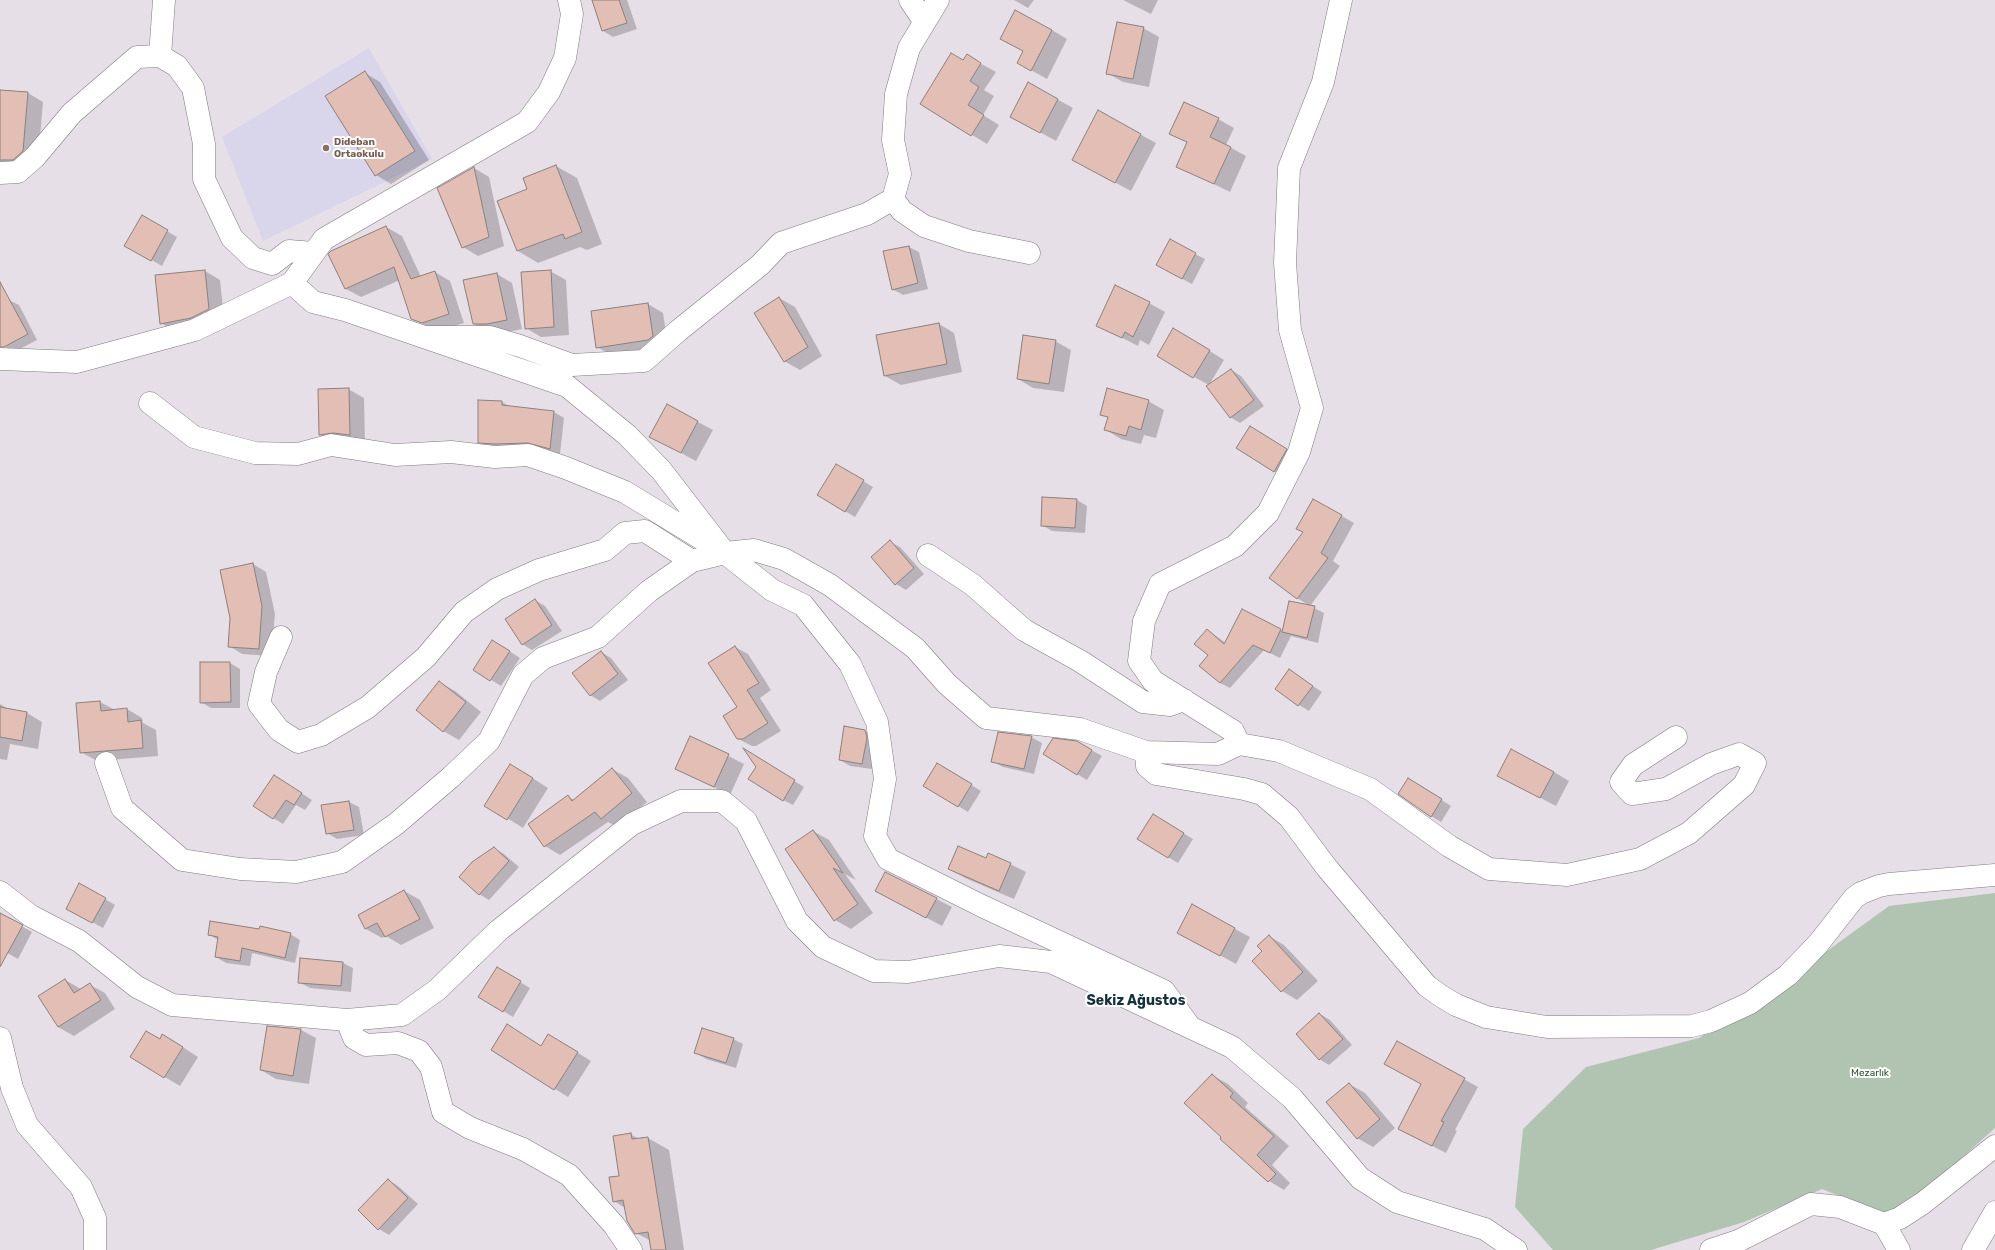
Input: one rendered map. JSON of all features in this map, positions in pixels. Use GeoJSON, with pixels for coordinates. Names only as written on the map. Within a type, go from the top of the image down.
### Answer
{"type":"FeatureCollection","features":[{"type":"Feature","properties":{"kind":"street"},"geometry":{"type":"LineString","coordinates":[[160,56],[164,0]]}},
{"type":"Feature","properties":{"kind":"street"},"geometry":{"type":"LineString","coordinates":[[0,359],[77,362],[195,330],[292,283],[324,239],[527,122],[549,92],[565,58],[572,14],[569,0]]}},
{"type":"Feature","properties":{"kind":"street"},"geometry":{"type":"LineString","coordinates":[[910,0],[924,21]]}},
{"type":"Feature","properties":{"kind":"street"},"geometry":{"type":"LineString","coordinates":[[424,337],[490,337],[572,365],[644,361],[678,331],[760,265],[781,243],[868,214],[893,199],[900,174],[893,140],[896,94],[909,48],[938,0]]}},
{"type":"Feature","properties":{"kind":"street"},"geometry":{"type":"LineString","coordinates":[[1239,744],[1233,731],[1153,681],[1139,661],[1144,621],[1160,584],[1235,546],[1268,513],[1299,452],[1312,408],[1290,330],[1285,263],[1290,168],[1323,82],[1341,0]]}},
{"type":"Feature","properties":{"kind":"street"},"geometry":{"type":"LineString","coordinates":[[0,173],[18,172],[36,157],[72,113],[137,57],[160,56],[177,66],[193,88],[204,144],[204,179],[232,238],[253,258],[272,264],[289,251],[313,253]]}},
{"type":"Feature","properties":{"kind":"street"},"geometry":{"type":"LineString","coordinates":[[893,199],[902,211],[924,226],[969,241],[1029,253]]}},
{"type":"Feature","properties":{"kind":"street"},"geometry":{"type":"LineString","coordinates":[[292,283],[313,302],[345,310],[567,386],[627,435],[661,470],[725,553]]}},
{"type":"Feature","properties":{"kind":"street"},"geometry":{"type":"LineString","coordinates":[[150,403],[194,437],[255,453],[298,454],[331,445],[395,455],[451,452],[496,457],[528,455],[566,468],[625,492],[725,553],[772,590],[803,605],[850,664],[878,722],[885,779],[875,836],[888,859],[982,906],[1164,991],[1190,1028]]}},
{"type":"Feature","properties":{"kind":"street"},"geometry":{"type":"LineString","coordinates":[[281,637],[266,672],[259,704],[279,730],[298,742],[321,735],[368,707],[426,657],[464,612],[497,588],[539,570],[605,550],[625,533],[645,531],[692,561]]}},
{"type":"Feature","properties":{"kind":"street"},"geometry":{"type":"LineString","coordinates":[[106,763],[122,808],[182,860],[240,869],[296,872],[342,862],[396,824],[452,777],[489,741],[523,675],[544,658],[598,637],[649,591],[692,561],[725,553],[754,550],[784,559],[830,585],[915,648],[947,684],[986,718],[1080,729],[1146,752],[1218,754],[1239,744],[1280,751],[1370,789],[1449,846],[1489,869],[1567,875],[1640,859],[1689,833],[1744,785],[1755,763],[1739,754],[1711,764],[1666,789],[1632,794],[1621,782],[1633,765],[1676,737]]}},
{"type":"Feature","properties":{"kind":"street"},"geometry":{"type":"LineString","coordinates":[[928,555],[973,585],[1024,630],[1080,661],[1143,702],[1170,705],[1184,700]]}},
{"type":"Feature","properties":{"kind":"street"},"geometry":{"type":"LineString","coordinates":[[1146,752],[1147,766],[1156,774],[1244,789],[1262,794],[1289,817],[1327,868],[1427,986],[1441,996],[1456,1005],[1486,1017],[1547,1027],[1692,1026],[1710,1020],[1750,1003],[1788,975],[1818,944],[1854,898],[1865,891],[1889,884],[1995,876]]}},
{"type":"Feature","properties":{"kind":"street"},"geometry":{"type":"LineString","coordinates":[[0,892],[31,916],[79,941],[137,987],[172,1005],[347,1020],[402,1015],[437,990],[498,931],[632,824],[681,801],[722,801],[746,821],[797,921],[823,947],[874,970],[908,972],[999,956],[1051,962],[1232,1047],[1292,1098],[1360,1178],[1398,1202],[1485,1229],[1516,1250]]}},
{"type":"Feature","properties":{"kind":"street"},"geometry":{"type":"LineString","coordinates":[[347,1020],[354,1038],[366,1045],[398,1043],[419,1051],[431,1067],[443,1112],[470,1128],[523,1149],[568,1175],[614,1225],[631,1250]]}},
{"type":"Feature","properties":{"kind":"street"},"geometry":{"type":"LineString","coordinates":[[0,1038],[12,1088],[27,1125],[81,1187],[87,1199],[95,1218],[95,1250]]}},
{"type":"Feature","properties":{"kind":"street"},"geometry":{"type":"LineString","coordinates":[[1884,1224],[1900,1218],[1923,1203],[1995,1146]]}},
{"type":"Feature","properties":{"kind":"street"},"geometry":{"type":"LineString","coordinates":[[1711,1250],[1738,1241],[1811,1204],[1840,1207],[1884,1224],[1899,1250]]}},
{"type":"Feature","properties":{"kind":"street"},"geometry":{"type":"LineString","coordinates":[[1974,1250],[1995,1212]]}},
{"type":"Feature","properties":{"kind":"shaded area","name":"Dideban Ortaokulu"},"geometry":{"type":"Polygon","coordinates":[[[369,48],[432,159],[263,241],[222,137],[369,48]]]}},
{"type":"Feature","properties":{"kind":"green space","name":"Mezarlık"},"geometry":{"type":"Polygon","coordinates":[[[1995,893],[1995,1128],[1913,1202],[1887,1215],[1822,1189],[1744,1222],[1651,1250],[1553,1250],[1515,1207],[1523,1129],[1586,1067],[1699,1038],[1827,951],[1889,906],[1995,893]]]}},
{"type":"Feature","properties":{"kind":"building"},"geometry":{"type":"Polygon","coordinates":[[[592,0],[619,0],[627,23],[602,31],[592,0]]]}},
{"type":"Feature","properties":{"kind":"building"},"geometry":{"type":"Polygon","coordinates":[[[1015,10],[1052,30],[1031,71],[1017,63],[1023,51],[1000,39],[1015,10]]]}},
{"type":"Feature","properties":{"kind":"building"},"geometry":{"type":"Polygon","coordinates":[[[1117,22],[1144,27],[1133,79],[1106,74],[1117,22]]]}},
{"type":"Feature","properties":{"kind":"building"},"geometry":{"type":"Polygon","coordinates":[[[951,53],[963,60],[967,54],[981,63],[970,81],[979,87],[968,105],[984,115],[971,136],[920,104],[951,53]]]}},
{"type":"Feature","properties":{"kind":"building"},"geometry":{"type":"Polygon","coordinates":[[[365,71],[415,151],[375,176],[325,96],[365,71]]]}},
{"type":"Feature","properties":{"kind":"building"},"geometry":{"type":"Polygon","coordinates":[[[1028,82],[1058,99],[1040,133],[1010,117],[1028,82]]]}},
{"type":"Feature","properties":{"kind":"building"},"geometry":{"type":"Polygon","coordinates":[[[0,90],[28,92],[23,151],[13,160],[0,160],[0,90]]]}},
{"type":"Feature","properties":{"kind":"building"},"geometry":{"type":"Polygon","coordinates":[[[1184,102],[1219,118],[1210,137],[1231,147],[1214,184],[1176,167],[1187,142],[1169,134],[1184,102]]]}},
{"type":"Feature","properties":{"kind":"building"},"geometry":{"type":"Polygon","coordinates":[[[1098,110],[1141,134],[1115,183],[1072,160],[1098,110]]]}},
{"type":"Feature","properties":{"kind":"building"},"geometry":{"type":"Polygon","coordinates":[[[556,165],[582,232],[565,239],[563,234],[517,251],[497,201],[527,189],[523,178],[556,165]]]}},
{"type":"Feature","properties":{"kind":"building"},"geometry":{"type":"Polygon","coordinates":[[[474,167],[489,237],[462,248],[437,188],[474,167]]]}},
{"type":"Feature","properties":{"kind":"building"},"geometry":{"type":"Polygon","coordinates":[[[142,215],[168,230],[151,261],[124,246],[142,215]]]}},
{"type":"Feature","properties":{"kind":"building"},"geometry":{"type":"Polygon","coordinates":[[[386,226],[411,279],[435,271],[449,314],[422,323],[411,319],[394,267],[345,289],[328,254],[331,251],[386,226]]]}},
{"type":"Feature","properties":{"kind":"building"},"geometry":{"type":"Polygon","coordinates":[[[1170,239],[1196,253],[1182,279],[1156,265],[1170,239]]]}},
{"type":"Feature","properties":{"kind":"building"},"geometry":{"type":"Polygon","coordinates":[[[909,246],[918,283],[892,290],[883,251],[909,246]]]}},
{"type":"Feature","properties":{"kind":"building"},"geometry":{"type":"Polygon","coordinates":[[[205,270],[209,309],[191,318],[160,324],[155,275],[205,270]]]}},
{"type":"Feature","properties":{"kind":"building"},"geometry":{"type":"Polygon","coordinates":[[[551,270],[554,327],[525,329],[521,272],[551,270]]]}},
{"type":"Feature","properties":{"kind":"building"},"geometry":{"type":"Polygon","coordinates":[[[497,273],[507,320],[487,324],[473,324],[463,280],[497,273]]]}},
{"type":"Feature","properties":{"kind":"building"},"geometry":{"type":"Polygon","coordinates":[[[0,282],[28,334],[4,347],[0,347],[0,282]]]}},
{"type":"Feature","properties":{"kind":"building"},"geometry":{"type":"Polygon","coordinates":[[[1115,285],[1150,302],[1133,337],[1125,332],[1122,338],[1096,326],[1115,285]]]}},
{"type":"Feature","properties":{"kind":"building"},"geometry":{"type":"Polygon","coordinates":[[[779,297],[808,347],[784,362],[754,313],[779,297]]]}},
{"type":"Feature","properties":{"kind":"building"},"geometry":{"type":"Polygon","coordinates":[[[648,303],[653,336],[648,340],[596,348],[591,311],[648,303]]]}},
{"type":"Feature","properties":{"kind":"building"},"geometry":{"type":"Polygon","coordinates":[[[939,323],[947,364],[884,376],[876,335],[939,323]]]}},
{"type":"Feature","properties":{"kind":"building"},"geometry":{"type":"Polygon","coordinates":[[[1173,328],[1210,350],[1193,378],[1157,356],[1173,328]]]}},
{"type":"Feature","properties":{"kind":"building"},"geometry":{"type":"Polygon","coordinates":[[[1023,335],[1056,340],[1049,384],[1017,379],[1023,335]]]}},
{"type":"Feature","properties":{"kind":"building"},"geometry":{"type":"Polygon","coordinates":[[[1231,369],[1254,400],[1230,418],[1206,386],[1231,369]]]}},
{"type":"Feature","properties":{"kind":"building"},"geometry":{"type":"Polygon","coordinates":[[[349,388],[350,435],[333,433],[319,435],[318,389],[349,388]]]}},
{"type":"Feature","properties":{"kind":"building"},"geometry":{"type":"Polygon","coordinates":[[[1107,388],[1149,400],[1141,430],[1129,426],[1126,436],[1104,430],[1108,417],[1100,415],[1107,388]]]}},
{"type":"Feature","properties":{"kind":"building"},"geometry":{"type":"Polygon","coordinates":[[[478,400],[502,401],[502,405],[554,411],[550,449],[528,443],[478,443],[478,400]]]}},
{"type":"Feature","properties":{"kind":"building"},"geometry":{"type":"Polygon","coordinates":[[[667,404],[698,421],[681,453],[649,437],[667,404]]]}},
{"type":"Feature","properties":{"kind":"building"},"geometry":{"type":"Polygon","coordinates":[[[1250,426],[1287,449],[1274,472],[1236,448],[1250,426]]]}},
{"type":"Feature","properties":{"kind":"building"},"geometry":{"type":"Polygon","coordinates":[[[836,464],[864,480],[845,512],[817,495],[836,464]]]}},
{"type":"Feature","properties":{"kind":"building"},"geometry":{"type":"Polygon","coordinates":[[[1042,497],[1077,499],[1075,528],[1041,526],[1042,497]]]}},
{"type":"Feature","properties":{"kind":"building"},"geometry":{"type":"Polygon","coordinates":[[[1313,499],[1342,515],[1321,553],[1328,558],[1297,599],[1269,578],[1303,532],[1296,529],[1313,499]]]}},
{"type":"Feature","properties":{"kind":"building"},"geometry":{"type":"Polygon","coordinates":[[[890,540],[914,568],[895,585],[871,557],[890,540]]]}},
{"type":"Feature","properties":{"kind":"building"},"geometry":{"type":"Polygon","coordinates":[[[253,563],[262,606],[259,649],[228,647],[230,618],[220,570],[253,563]]]}},
{"type":"Feature","properties":{"kind":"building"},"geometry":{"type":"Polygon","coordinates":[[[535,599],[552,625],[522,645],[505,619],[535,599]]]}},
{"type":"Feature","properties":{"kind":"building"},"geometry":{"type":"Polygon","coordinates":[[[1289,601],[1315,606],[1307,638],[1282,632],[1289,601]]]}},
{"type":"Feature","properties":{"kind":"building"},"geometry":{"type":"Polygon","coordinates":[[[1242,609],[1281,629],[1270,653],[1253,645],[1220,683],[1199,666],[1208,655],[1194,644],[1207,629],[1224,644],[1242,609]]]}},
{"type":"Feature","properties":{"kind":"building"},"geometry":{"type":"Polygon","coordinates":[[[492,640],[510,651],[490,681],[473,670],[492,640]]]}},
{"type":"Feature","properties":{"kind":"building"},"geometry":{"type":"Polygon","coordinates":[[[735,646],[759,683],[747,690],[768,723],[743,739],[737,739],[723,716],[737,707],[708,663],[735,646]]]}},
{"type":"Feature","properties":{"kind":"building"},"geometry":{"type":"Polygon","coordinates":[[[601,651],[618,674],[590,696],[572,673],[601,651]]]}},
{"type":"Feature","properties":{"kind":"building"},"geometry":{"type":"Polygon","coordinates":[[[200,662],[230,662],[231,702],[200,703],[200,662]]]}},
{"type":"Feature","properties":{"kind":"building"},"geometry":{"type":"Polygon","coordinates":[[[1289,669],[1313,686],[1298,706],[1275,689],[1289,669]]]}},
{"type":"Feature","properties":{"kind":"building"},"geometry":{"type":"Polygon","coordinates":[[[439,681],[466,702],[443,732],[416,710],[439,681]]]}},
{"type":"Feature","properties":{"kind":"building"},"geometry":{"type":"Polygon","coordinates":[[[100,701],[101,711],[127,708],[128,722],[141,720],[143,748],[80,753],[76,703],[100,701]]]}},
{"type":"Feature","properties":{"kind":"building"},"geometry":{"type":"Polygon","coordinates":[[[0,707],[27,712],[22,741],[0,737],[0,707]]]}},
{"type":"Feature","properties":{"kind":"building"},"geometry":{"type":"Polygon","coordinates":[[[844,726],[865,730],[867,738],[862,764],[839,760],[844,726]]]}},
{"type":"Feature","properties":{"kind":"building"},"geometry":{"type":"Polygon","coordinates":[[[998,732],[1032,736],[1024,769],[991,762],[998,732]]]}},
{"type":"Feature","properties":{"kind":"building"},"geometry":{"type":"Polygon","coordinates":[[[690,736],[729,754],[714,787],[675,769],[690,736]]]}},
{"type":"Feature","properties":{"kind":"building"},"geometry":{"type":"Polygon","coordinates":[[[1053,738],[1077,741],[1092,750],[1077,775],[1043,754],[1053,738]]]}},
{"type":"Feature","properties":{"kind":"building"},"geometry":{"type":"Polygon","coordinates":[[[743,748],[795,780],[783,801],[748,779],[756,767],[743,748]]]}},
{"type":"Feature","properties":{"kind":"building"},"geometry":{"type":"Polygon","coordinates":[[[1511,749],[1554,772],[1540,798],[1497,776],[1511,749]]]}},
{"type":"Feature","properties":{"kind":"building"},"geometry":{"type":"Polygon","coordinates":[[[937,763],[972,784],[958,807],[923,786],[937,763]]]}},
{"type":"Feature","properties":{"kind":"building"},"geometry":{"type":"Polygon","coordinates":[[[510,764],[533,778],[507,820],[484,806],[510,764]]]}},
{"type":"Feature","properties":{"kind":"building"},"geometry":{"type":"Polygon","coordinates":[[[612,768],[632,793],[601,819],[595,812],[544,847],[528,824],[568,795],[572,801],[612,768]]]}},
{"type":"Feature","properties":{"kind":"building"},"geometry":{"type":"Polygon","coordinates":[[[274,775],[302,793],[294,805],[286,800],[273,819],[253,806],[274,775]]]}},
{"type":"Feature","properties":{"kind":"building"},"geometry":{"type":"Polygon","coordinates":[[[1408,778],[1442,799],[1431,817],[1398,794],[1408,778]]]}},
{"type":"Feature","properties":{"kind":"building"},"geometry":{"type":"Polygon","coordinates":[[[349,801],[354,830],[326,834],[321,805],[349,801]]]}},
{"type":"Feature","properties":{"kind":"building"},"geometry":{"type":"Polygon","coordinates":[[[1153,814],[1184,833],[1168,858],[1137,839],[1153,814]]]}},
{"type":"Feature","properties":{"kind":"building"},"geometry":{"type":"Polygon","coordinates":[[[813,830],[843,873],[833,868],[858,904],[834,921],[785,849],[813,830]]]}},
{"type":"Feature","properties":{"kind":"building"},"geometry":{"type":"Polygon","coordinates":[[[958,846],[986,858],[988,853],[1011,863],[999,891],[948,869],[958,846]]]}},
{"type":"Feature","properties":{"kind":"building"},"geometry":{"type":"Polygon","coordinates":[[[494,847],[509,861],[479,895],[459,877],[472,862],[494,847]]]}},
{"type":"Feature","properties":{"kind":"building"},"geometry":{"type":"Polygon","coordinates":[[[885,872],[937,898],[926,918],[875,891],[885,872]]]}},
{"type":"Feature","properties":{"kind":"building"},"geometry":{"type":"Polygon","coordinates":[[[79,883],[106,898],[92,923],[66,909],[79,883]]]}},
{"type":"Feature","properties":{"kind":"building"},"geometry":{"type":"Polygon","coordinates":[[[404,890],[420,919],[385,937],[377,923],[365,929],[358,915],[404,890]]]}},
{"type":"Feature","properties":{"kind":"building"},"geometry":{"type":"Polygon","coordinates":[[[1192,904],[1235,928],[1220,956],[1177,933],[1192,904]]]}},
{"type":"Feature","properties":{"kind":"building"},"geometry":{"type":"Polygon","coordinates":[[[0,913],[23,925],[0,967],[0,913]]]}},
{"type":"Feature","properties":{"kind":"building"},"geometry":{"type":"Polygon","coordinates":[[[210,921],[259,929],[260,926],[291,933],[285,958],[242,948],[240,961],[215,957],[218,937],[208,935],[210,921]]]}},
{"type":"Feature","properties":{"kind":"building"},"geometry":{"type":"Polygon","coordinates":[[[1269,935],[1303,972],[1281,992],[1252,961],[1262,951],[1257,946],[1269,935]]]}},
{"type":"Feature","properties":{"kind":"building"},"geometry":{"type":"Polygon","coordinates":[[[300,958],[343,962],[341,986],[298,983],[300,958]]]}},
{"type":"Feature","properties":{"kind":"building"},"geometry":{"type":"Polygon","coordinates":[[[497,967],[521,981],[503,1012],[478,997],[497,967]]]}},
{"type":"Feature","properties":{"kind":"building"},"geometry":{"type":"Polygon","coordinates":[[[65,979],[74,993],[90,983],[101,1000],[58,1027],[38,996],[65,979]]]}},
{"type":"Feature","properties":{"kind":"building"},"geometry":{"type":"Polygon","coordinates":[[[1319,1013],[1343,1039],[1319,1060],[1296,1034],[1319,1013]]]}},
{"type":"Feature","properties":{"kind":"building"},"geometry":{"type":"Polygon","coordinates":[[[507,1024],[541,1046],[548,1034],[578,1052],[554,1090],[491,1050],[507,1024]]]}},
{"type":"Feature","properties":{"kind":"building"},"geometry":{"type":"Polygon","coordinates":[[[267,1026],[301,1029],[293,1076],[260,1070],[267,1026]]]}},
{"type":"Feature","properties":{"kind":"building"},"geometry":{"type":"Polygon","coordinates":[[[702,1028],[734,1038],[726,1063],[694,1053],[702,1028]]]}},
{"type":"Feature","properties":{"kind":"building"},"geometry":{"type":"Polygon","coordinates":[[[146,1031],[160,1039],[162,1034],[183,1047],[164,1078],[130,1057],[146,1031]]]}},
{"type":"Feature","properties":{"kind":"building"},"geometry":{"type":"Polygon","coordinates":[[[1397,1041],[1465,1078],[1441,1121],[1444,1122],[1432,1146],[1398,1129],[1421,1084],[1384,1064],[1397,1041]]]}},
{"type":"Feature","properties":{"kind":"building"},"geometry":{"type":"Polygon","coordinates":[[[1212,1074],[1233,1093],[1230,1097],[1274,1136],[1257,1155],[1276,1174],[1268,1182],[1220,1139],[1221,1137],[1184,1103],[1212,1074]]]}},
{"type":"Feature","properties":{"kind":"building"},"geometry":{"type":"Polygon","coordinates":[[[1349,1083],[1380,1119],[1357,1139],[1326,1102],[1349,1083]]]}},
{"type":"Feature","properties":{"kind":"building"},"geometry":{"type":"Polygon","coordinates":[[[631,1133],[632,1139],[648,1137],[666,1250],[651,1250],[648,1232],[635,1234],[627,1221],[623,1200],[613,1202],[609,1177],[619,1176],[613,1136],[631,1133]]]}},
{"type":"Feature","properties":{"kind":"building"},"geometry":{"type":"Polygon","coordinates":[[[388,1179],[408,1198],[378,1230],[358,1210],[388,1179]]]}},
{"type":"Feature","properties":{"kind":"place","name":"Dideban Ortaokulu"},"geometry":{"type":"Point","coordinates":[326,148]}},
{"type":"Feature","properties":{"kind":"district","name":"Sekiz Ağustos"},"geometry":{"type":"Point","coordinates":[1136,1001]}}]}
